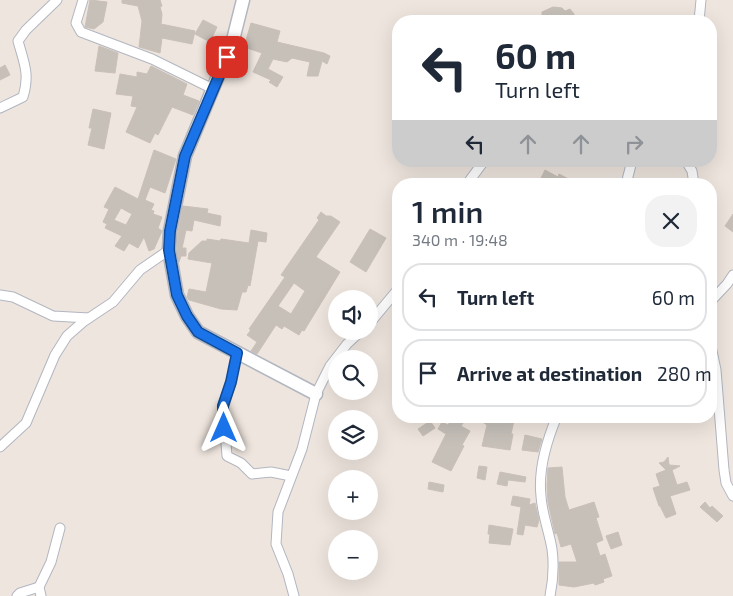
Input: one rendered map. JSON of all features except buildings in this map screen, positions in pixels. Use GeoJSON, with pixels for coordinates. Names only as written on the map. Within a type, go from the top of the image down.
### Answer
{"type":"FeatureCollection","features":[{"type":"Feature","properties":{"kind":"street"},"geometry":{"type":"LineString","coordinates":[[0,108],[23,97],[27,84],[19,38],[57,0]]}},
{"type":"Feature","properties":{"kind":"street"},"geometry":{"type":"LineString","coordinates":[[83,0],[76,24],[81,32],[152,59],[213,89]]}},
{"type":"Feature","properties":{"kind":"street"},"geometry":{"type":"LineString","coordinates":[[243,0],[233,40],[185,156],[170,231],[169,250],[177,295],[187,316],[198,332],[316,394]]}},
{"type":"Feature","properties":{"kind":"street"},"geometry":{"type":"LineString","coordinates":[[700,15],[701,0]]}},
{"type":"Feature","properties":{"kind":"street"},"geometry":{"type":"LineString","coordinates":[[471,178],[480,167]]}},
{"type":"Feature","properties":{"kind":"street"},"geometry":{"type":"LineString","coordinates":[[0,447],[26,423],[55,355],[67,336],[113,302],[140,270],[169,250]]}},
{"type":"Feature","properties":{"kind":"street"},"geometry":{"type":"LineString","coordinates":[[717,295],[733,275]]}},
{"type":"Feature","properties":{"kind":"street"},"geometry":{"type":"LineString","coordinates":[[0,295],[13,297],[53,316],[89,318]]}},
{"type":"Feature","properties":{"kind":"street"},"geometry":{"type":"LineString","coordinates":[[378,313],[392,296]]}},
{"type":"Feature","properties":{"kind":"street"},"geometry":{"type":"LineString","coordinates":[[294,596],[288,574],[276,544],[278,512],[302,448],[316,394],[330,366],[351,340]]}},
{"type":"Feature","properties":{"kind":"street"},"geometry":{"type":"LineString","coordinates":[[237,353],[231,382],[223,406],[227,456],[241,462],[252,474],[271,472],[291,476]]}},
{"type":"Feature","properties":{"kind":"street"},"geometry":{"type":"LineString","coordinates":[[717,382],[724,470],[726,483],[733,496]]}},
{"type":"Feature","properties":{"kind":"street"},"geometry":{"type":"LineString","coordinates":[[550,596],[552,551],[541,496],[541,484],[548,439],[554,423]]}},
{"type":"Feature","properties":{"kind":"street"},"geometry":{"type":"LineString","coordinates":[[17,596],[20,593],[40,592],[51,562],[60,528]]}},
{"type":"Feature","properties":{"kind":"route"},"geometry":{"type":"LineString","coordinates":[[224,428],[223,406],[231,382],[237,353],[198,332],[187,316],[177,295],[169,250],[170,231],[185,156],[227,57]]}}]}
